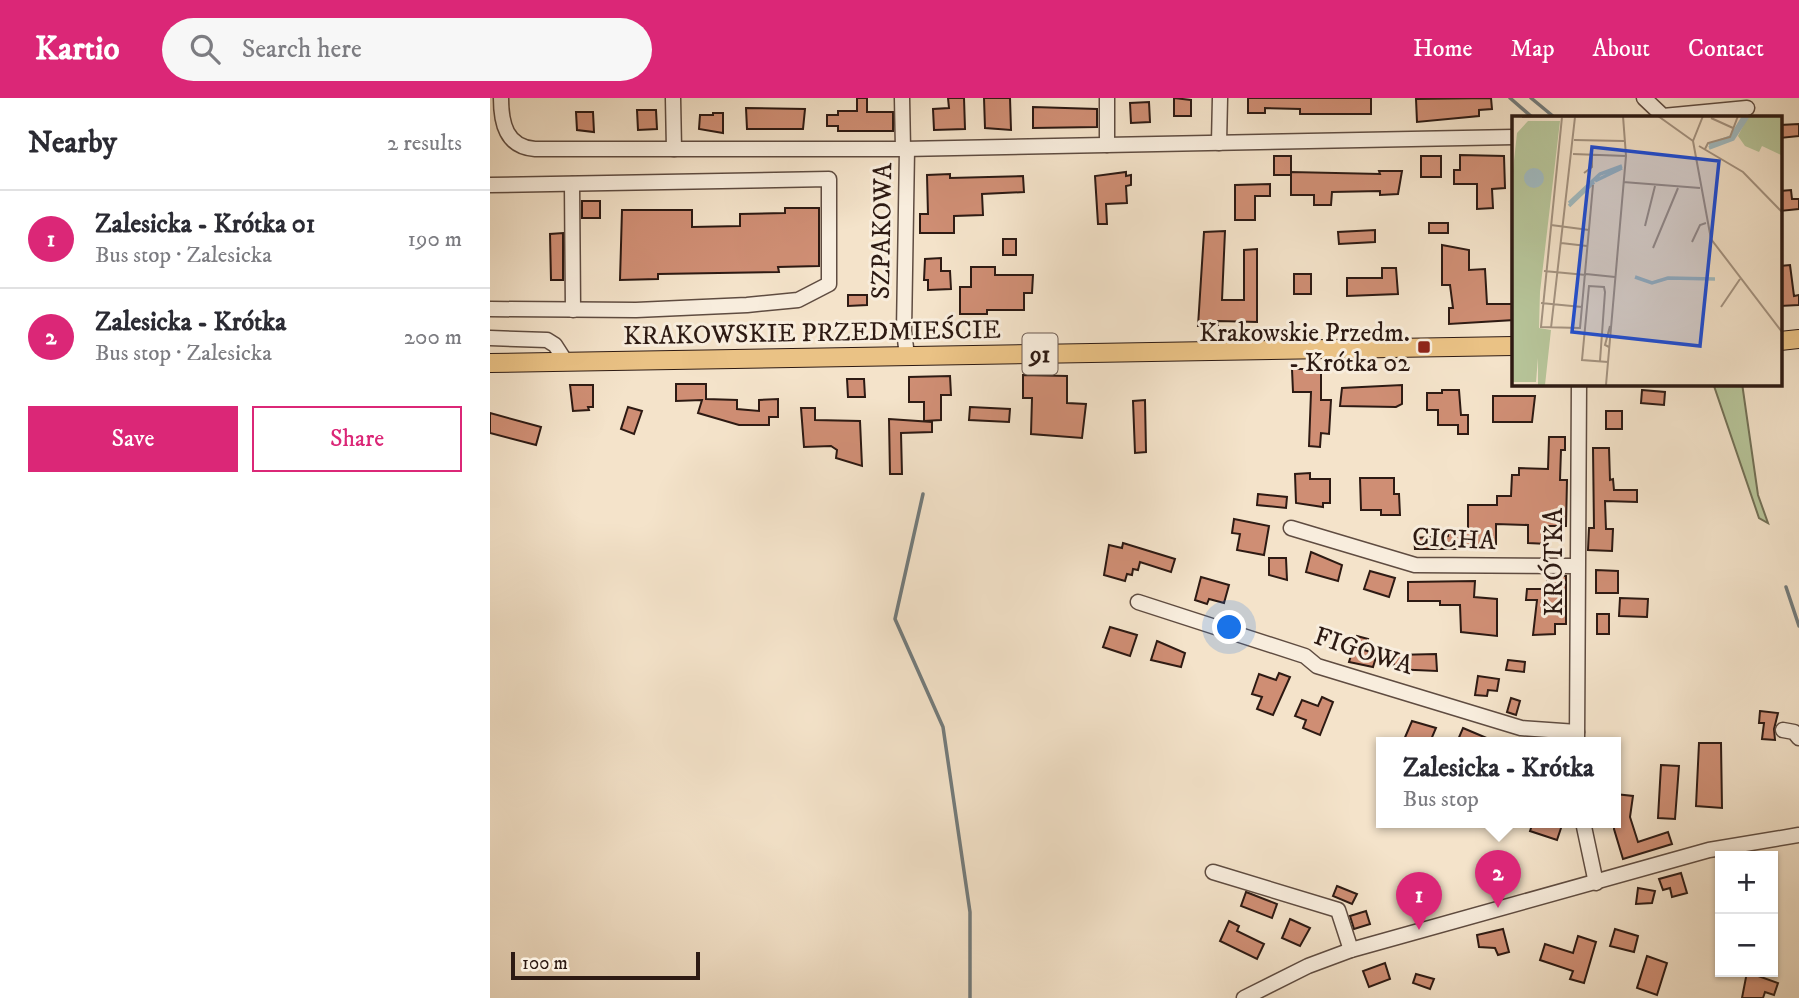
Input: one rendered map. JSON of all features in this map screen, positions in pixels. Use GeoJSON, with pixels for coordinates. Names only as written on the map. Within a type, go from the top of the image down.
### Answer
{"type":"FeatureCollection","features":[{"type":"Feature","properties":{"kind":"main road","name":"KRAKOWSKIE PRZEDMIEŚCIE"},"geometry":{"type":"LineString","coordinates":[[490,363],[1512,346]]}},
{"type":"Feature","properties":{"kind":"street"},"geometry":{"type":"LineString","coordinates":[[501,98],[502,122],[507,133],[526,148],[905,149],[1512,136]]}},
{"type":"Feature","properties":{"kind":"street"},"geometry":{"type":"LineString","coordinates":[[673,98],[674,149]]}},
{"type":"Feature","properties":{"kind":"street","name":"SZPAKOWA"},"geometry":{"type":"LineString","coordinates":[[902,98],[905,149],[904,331],[907,356]]}},
{"type":"Feature","properties":{"kind":"street"},"geometry":{"type":"LineString","coordinates":[[1107,98],[1107,145]]}},
{"type":"Feature","properties":{"kind":"street"},"geometry":{"type":"LineString","coordinates":[[1219,143],[1220,98]]}},
{"type":"Feature","properties":{"kind":"street"},"geometry":{"type":"LineString","coordinates":[[1644,98],[1663,116],[1747,108]]}},
{"type":"Feature","properties":{"kind":"street"},"geometry":{"type":"LineString","coordinates":[[490,186],[829,179],[829,284],[798,300],[720,306],[490,309]]}},
{"type":"Feature","properties":{"kind":"street"},"geometry":{"type":"LineString","coordinates":[[572,184],[573,310]]}},
{"type":"Feature","properties":{"kind":"street"},"geometry":{"type":"LineString","coordinates":[[490,338],[547,340],[555,345],[566,362]]}},
{"type":"Feature","properties":{"kind":"street","name":"KRÓTKA"},"geometry":{"type":"LineString","coordinates":[[1577,737],[1579,385]]}},
{"type":"Feature","properties":{"kind":"street","name":"CICHA"},"geometry":{"type":"LineString","coordinates":[[1291,528],[1415,565],[1577,566]]}},
{"type":"Feature","properties":{"kind":"street","name":"FIGOWA"},"geometry":{"type":"LineString","coordinates":[[1138,602],[1305,656],[1317,666],[1391,690],[1414,693],[1527,729],[1577,737]]}},
{"type":"Feature","properties":{"kind":"street"},"geometry":{"type":"LineString","coordinates":[[1783,730],[1794,732],[1799,738]]}},
{"type":"Feature","properties":{"kind":"street"},"geometry":{"type":"LineString","coordinates":[[1584,828],[1597,883]]}},
{"type":"Feature","properties":{"kind":"street"},"geometry":{"type":"LineString","coordinates":[[1244,998],[1308,966],[1351,950],[1709,850],[1799,835]]}},
{"type":"Feature","properties":{"kind":"street"},"geometry":{"type":"LineString","coordinates":[[1213,872],[1338,910],[1351,950]]}},
{"type":"Feature","properties":{"kind":"green space"},"geometry":{"type":"Polygon","coordinates":[[[1714,385],[1742,385],[1758,495],[1768,523],[1759,518],[1714,385]]]}},
{"type":"Feature","properties":{"kind":"building"},"geometry":{"type":"Polygon","coordinates":[[[857,98],[867,98],[867,112],[893,112],[893,131],[838,131],[838,126],[827,126],[827,115],[838,115],[838,111],[857,111],[857,98]]]}},
{"type":"Feature","properties":{"kind":"building"},"geometry":{"type":"Polygon","coordinates":[[[948,98],[964,98],[965,129],[934,130],[933,109],[949,108],[948,98]]]}},
{"type":"Feature","properties":{"kind":"building"},"geometry":{"type":"Polygon","coordinates":[[[984,98],[1010,98],[1011,130],[985,128],[984,98]]]}},
{"type":"Feature","properties":{"kind":"building"},"geometry":{"type":"Polygon","coordinates":[[[1174,98],[1191,100],[1191,116],[1174,116],[1174,98]]]}},
{"type":"Feature","properties":{"kind":"building"},"geometry":{"type":"Polygon","coordinates":[[[1248,98],[1371,98],[1371,114],[1300,114],[1300,109],[1265,108],[1265,113],[1248,113],[1248,98]]]}},
{"type":"Feature","properties":{"kind":"building"},"geometry":{"type":"Polygon","coordinates":[[[1491,98],[1492,109],[1479,110],[1479,116],[1417,122],[1416,99],[1491,98]]]}},
{"type":"Feature","properties":{"kind":"building"},"geometry":{"type":"Polygon","coordinates":[[[1149,102],[1150,122],[1131,123],[1130,103],[1149,102]]]}},
{"type":"Feature","properties":{"kind":"building"},"geometry":{"type":"Polygon","coordinates":[[[1033,107],[1097,109],[1097,127],[1033,128],[1033,107]]]}},
{"type":"Feature","properties":{"kind":"building"},"geometry":{"type":"Polygon","coordinates":[[[746,108],[805,109],[803,129],[747,129],[746,108]]]}},
{"type":"Feature","properties":{"kind":"building"},"geometry":{"type":"Polygon","coordinates":[[[637,110],[656,110],[657,129],[638,130],[637,110]]]}},
{"type":"Feature","properties":{"kind":"building"},"geometry":{"type":"Polygon","coordinates":[[[576,112],[593,112],[594,132],[577,130],[576,112]]]}},
{"type":"Feature","properties":{"kind":"building"},"geometry":{"type":"Polygon","coordinates":[[[723,113],[723,133],[699,129],[700,115],[723,113]]]}},
{"type":"Feature","properties":{"kind":"building"},"geometry":{"type":"Polygon","coordinates":[[[1799,124],[1799,136],[1782,138],[1782,125],[1799,124]]]}},
{"type":"Feature","properties":{"kind":"building"},"geometry":{"type":"Polygon","coordinates":[[[1460,155],[1504,156],[1505,188],[1492,189],[1493,208],[1477,209],[1477,184],[1454,184],[1454,170],[1460,170],[1460,155]]]}},
{"type":"Feature","properties":{"kind":"building"},"geometry":{"type":"Polygon","coordinates":[[[1274,156],[1291,156],[1291,175],[1274,175],[1274,156]]]}},
{"type":"Feature","properties":{"kind":"building"},"geometry":{"type":"Polygon","coordinates":[[[1421,156],[1441,156],[1441,177],[1421,177],[1421,156]]]}},
{"type":"Feature","properties":{"kind":"building"},"geometry":{"type":"Polygon","coordinates":[[[1379,171],[1402,171],[1398,194],[1380,195],[1380,191],[1332,192],[1331,205],[1314,205],[1314,195],[1291,195],[1291,172],[1380,174],[1379,171]]]}},
{"type":"Feature","properties":{"kind":"building"},"geometry":{"type":"Polygon","coordinates":[[[1126,172],[1126,176],[1131,175],[1131,185],[1126,186],[1127,203],[1106,204],[1107,224],[1098,224],[1095,176],[1126,172]]]}},
{"type":"Feature","properties":{"kind":"building"},"geometry":{"type":"Polygon","coordinates":[[[950,174],[950,178],[1023,176],[1024,192],[982,194],[983,215],[954,216],[954,233],[920,233],[920,214],[928,214],[927,175],[950,174]]]}},
{"type":"Feature","properties":{"kind":"building"},"geometry":{"type":"Polygon","coordinates":[[[1270,184],[1270,196],[1255,196],[1255,220],[1235,220],[1235,185],[1270,184]]]}},
{"type":"Feature","properties":{"kind":"building"},"geometry":{"type":"Polygon","coordinates":[[[1791,190],[1792,199],[1799,199],[1799,209],[1782,211],[1782,191],[1791,190]]]}},
{"type":"Feature","properties":{"kind":"building"},"geometry":{"type":"Polygon","coordinates":[[[582,201],[600,201],[600,218],[582,218],[582,201]]]}},
{"type":"Feature","properties":{"kind":"building"},"geometry":{"type":"Polygon","coordinates":[[[785,208],[819,208],[819,266],[778,267],[779,272],[658,274],[658,279],[620,280],[622,210],[692,210],[692,227],[740,226],[740,214],[785,213],[785,208]]]}},
{"type":"Feature","properties":{"kind":"building"},"geometry":{"type":"Polygon","coordinates":[[[1429,223],[1448,223],[1448,233],[1429,233],[1429,223]]]}},
{"type":"Feature","properties":{"kind":"building"},"geometry":{"type":"Polygon","coordinates":[[[1375,230],[1375,242],[1339,244],[1338,232],[1375,230]]]}},
{"type":"Feature","properties":{"kind":"building"},"geometry":{"type":"Polygon","coordinates":[[[1225,231],[1222,300],[1244,300],[1244,250],[1257,249],[1257,322],[1218,321],[1218,325],[1198,326],[1204,232],[1225,231]]]}},
{"type":"Feature","properties":{"kind":"building"},"geometry":{"type":"Polygon","coordinates":[[[563,233],[563,280],[551,280],[550,234],[563,233]]]}},
{"type":"Feature","properties":{"kind":"building"},"geometry":{"type":"Polygon","coordinates":[[[1003,239],[1016,239],[1016,255],[1003,255],[1003,239]]]}},
{"type":"Feature","properties":{"kind":"building"},"geometry":{"type":"Polygon","coordinates":[[[1442,245],[1469,250],[1469,270],[1485,269],[1487,304],[1512,304],[1512,320],[1449,324],[1449,308],[1453,308],[1450,285],[1442,285],[1442,245]]]}},
{"type":"Feature","properties":{"kind":"building"},"geometry":{"type":"Polygon","coordinates":[[[941,258],[941,271],[950,271],[951,289],[928,290],[928,280],[924,280],[925,259],[941,258]]]}},
{"type":"Feature","properties":{"kind":"building"},"geometry":{"type":"Polygon","coordinates":[[[1790,265],[1794,296],[1799,295],[1799,305],[1782,306],[1782,266],[1790,265]]]}},
{"type":"Feature","properties":{"kind":"building"},"geometry":{"type":"Polygon","coordinates":[[[971,267],[995,267],[995,275],[1033,275],[1032,293],[1024,293],[1024,310],[987,310],[987,314],[960,314],[960,287],[971,287],[971,267]]]}},
{"type":"Feature","properties":{"kind":"building"},"geometry":{"type":"Polygon","coordinates":[[[1382,268],[1396,268],[1398,294],[1347,296],[1347,278],[1382,278],[1382,268]]]}},
{"type":"Feature","properties":{"kind":"building"},"geometry":{"type":"Polygon","coordinates":[[[1294,274],[1311,274],[1311,294],[1294,294],[1294,274]]]}},
{"type":"Feature","properties":{"kind":"building"},"geometry":{"type":"Polygon","coordinates":[[[848,295],[867,295],[867,305],[848,306],[848,295]]]}},
{"type":"Feature","properties":{"kind":"building"},"geometry":{"type":"Polygon","coordinates":[[[1292,369],[1321,369],[1321,400],[1331,400],[1329,434],[1321,433],[1320,447],[1309,446],[1311,392],[1293,392],[1292,369]]]}},
{"type":"Feature","properties":{"kind":"building"},"geometry":{"type":"Polygon","coordinates":[[[1023,375],[1067,376],[1067,403],[1086,404],[1082,438],[1031,434],[1032,398],[1023,398],[1023,375]]]}},
{"type":"Feature","properties":{"kind":"building"},"geometry":{"type":"Polygon","coordinates":[[[950,376],[951,395],[941,395],[941,420],[924,421],[924,402],[909,402],[909,377],[950,376]]]}},
{"type":"Feature","properties":{"kind":"building"},"geometry":{"type":"Polygon","coordinates":[[[847,379],[864,379],[865,397],[848,397],[847,379]]]}},
{"type":"Feature","properties":{"kind":"building"},"geometry":{"type":"Polygon","coordinates":[[[676,384],[706,384],[706,399],[737,400],[737,409],[759,411],[759,400],[778,399],[778,417],[769,417],[769,425],[739,425],[698,413],[702,400],[676,401],[676,384]]]}},
{"type":"Feature","properties":{"kind":"building"},"geometry":{"type":"Polygon","coordinates":[[[570,385],[593,385],[593,407],[588,407],[589,410],[573,411],[570,385]]]}},
{"type":"Feature","properties":{"kind":"building"},"geometry":{"type":"Polygon","coordinates":[[[1402,385],[1402,404],[1396,407],[1340,406],[1342,388],[1402,385]]]}},
{"type":"Feature","properties":{"kind":"building"},"geometry":{"type":"Polygon","coordinates":[[[1442,390],[1459,390],[1461,415],[1468,415],[1468,434],[1458,434],[1458,425],[1438,425],[1438,410],[1427,410],[1427,393],[1442,393],[1442,390]]]}},
{"type":"Feature","properties":{"kind":"building"},"geometry":{"type":"Polygon","coordinates":[[[1642,390],[1665,392],[1664,405],[1641,403],[1642,390]]]}},
{"type":"Feature","properties":{"kind":"building"},"geometry":{"type":"Polygon","coordinates":[[[1493,396],[1535,396],[1532,422],[1493,422],[1493,396]]]}},
{"type":"Feature","properties":{"kind":"building"},"geometry":{"type":"Polygon","coordinates":[[[1145,400],[1146,452],[1135,453],[1133,401],[1145,400]]]}},
{"type":"Feature","properties":{"kind":"building"},"geometry":{"type":"Polygon","coordinates":[[[628,407],[642,411],[634,434],[621,429],[628,407]]]}},
{"type":"Feature","properties":{"kind":"building"},"geometry":{"type":"Polygon","coordinates":[[[970,407],[1010,409],[1009,422],[969,420],[970,407]]]}},
{"type":"Feature","properties":{"kind":"building"},"geometry":{"type":"Polygon","coordinates":[[[801,408],[815,408],[815,420],[860,421],[862,466],[836,458],[837,450],[831,446],[804,447],[801,408]]]}},
{"type":"Feature","properties":{"kind":"building"},"geometry":{"type":"Polygon","coordinates":[[[1606,411],[1622,411],[1622,429],[1606,429],[1606,411]]]}},
{"type":"Feature","properties":{"kind":"building"},"geometry":{"type":"Polygon","coordinates":[[[490,413],[541,427],[536,445],[490,433],[490,413]]]}},
{"type":"Feature","properties":{"kind":"building"},"geometry":{"type":"Polygon","coordinates":[[[889,419],[932,422],[932,432],[901,433],[902,474],[890,474],[889,419]]]}},
{"type":"Feature","properties":{"kind":"building"},"geometry":{"type":"Polygon","coordinates":[[[1549,437],[1565,437],[1565,450],[1561,450],[1560,480],[1567,480],[1566,526],[1548,526],[1548,544],[1528,543],[1528,525],[1496,524],[1496,549],[1415,549],[1414,538],[1448,536],[1448,531],[1468,532],[1468,505],[1497,505],[1497,496],[1511,496],[1512,475],[1519,475],[1519,468],[1548,469],[1549,437]]]}},
{"type":"Feature","properties":{"kind":"building"},"geometry":{"type":"Polygon","coordinates":[[[1593,448],[1609,448],[1610,480],[1613,479],[1614,490],[1637,490],[1637,502],[1605,501],[1606,529],[1613,529],[1612,551],[1588,550],[1589,528],[1594,528],[1593,448]]]}},
{"type":"Feature","properties":{"kind":"building"},"geometry":{"type":"Polygon","coordinates":[[[1310,473],[1310,479],[1330,479],[1330,503],[1323,503],[1323,507],[1296,503],[1295,474],[1310,473]]]}},
{"type":"Feature","properties":{"kind":"building"},"geometry":{"type":"Polygon","coordinates":[[[1360,478],[1394,478],[1394,494],[1399,494],[1400,515],[1381,515],[1381,510],[1361,510],[1360,478]]]}},
{"type":"Feature","properties":{"kind":"building"},"geometry":{"type":"Polygon","coordinates":[[[1258,494],[1287,497],[1286,508],[1257,505],[1258,494]]]}},
{"type":"Feature","properties":{"kind":"building"},"geometry":{"type":"Polygon","coordinates":[[[1234,519],[1269,526],[1264,555],[1237,550],[1240,534],[1232,533],[1234,519]]]}},
{"type":"Feature","properties":{"kind":"building"},"geometry":{"type":"Polygon","coordinates":[[[1123,543],[1175,559],[1171,572],[1140,562],[1138,570],[1133,569],[1132,575],[1127,574],[1125,581],[1104,575],[1109,545],[1122,548],[1123,543]]]}},
{"type":"Feature","properties":{"kind":"building"},"geometry":{"type":"Polygon","coordinates":[[[1311,552],[1342,565],[1338,581],[1306,572],[1311,552]]]}},
{"type":"Feature","properties":{"kind":"building"},"geometry":{"type":"Polygon","coordinates":[[[1269,558],[1286,558],[1287,580],[1269,575],[1269,558]]]}},
{"type":"Feature","properties":{"kind":"building"},"geometry":{"type":"Polygon","coordinates":[[[1596,570],[1618,571],[1618,593],[1596,593],[1596,570]]]}},
{"type":"Feature","properties":{"kind":"building"},"geometry":{"type":"Polygon","coordinates":[[[1370,571],[1395,578],[1389,597],[1364,589],[1370,571]]]}},
{"type":"Feature","properties":{"kind":"building"},"geometry":{"type":"Polygon","coordinates":[[[1547,575],[1566,576],[1566,624],[1555,624],[1555,634],[1533,635],[1537,600],[1526,600],[1527,589],[1547,589],[1547,575]]]}},
{"type":"Feature","properties":{"kind":"building"},"geometry":{"type":"Polygon","coordinates":[[[1201,577],[1229,585],[1224,603],[1209,599],[1207,604],[1195,600],[1201,577]]]}},
{"type":"Feature","properties":{"kind":"building"},"geometry":{"type":"Polygon","coordinates":[[[1475,581],[1474,597],[1497,599],[1497,636],[1461,632],[1460,605],[1440,605],[1440,601],[1408,601],[1408,582],[1475,581]]]}},
{"type":"Feature","properties":{"kind":"building"},"geometry":{"type":"Polygon","coordinates":[[[1620,598],[1648,599],[1647,617],[1619,616],[1620,598]]]}},
{"type":"Feature","properties":{"kind":"building"},"geometry":{"type":"Polygon","coordinates":[[[1597,614],[1609,614],[1609,634],[1597,634],[1597,614]]]}},
{"type":"Feature","properties":{"kind":"building"},"geometry":{"type":"Polygon","coordinates":[[[1110,627],[1137,635],[1130,656],[1103,647],[1110,627]]]}},
{"type":"Feature","properties":{"kind":"building"},"geometry":{"type":"Polygon","coordinates":[[[1357,636],[1368,639],[1364,650],[1377,654],[1373,667],[1349,662],[1357,636]]]}},
{"type":"Feature","properties":{"kind":"building"},"geometry":{"type":"Polygon","coordinates":[[[1157,641],[1185,653],[1181,667],[1151,660],[1157,641]]]}},
{"type":"Feature","properties":{"kind":"building"},"geometry":{"type":"Polygon","coordinates":[[[1436,654],[1437,671],[1393,669],[1395,655],[1436,654]]]}},
{"type":"Feature","properties":{"kind":"building"},"geometry":{"type":"Polygon","coordinates":[[[1508,660],[1525,662],[1524,672],[1506,670],[1508,660]]]}},
{"type":"Feature","properties":{"kind":"building"},"geometry":{"type":"Polygon","coordinates":[[[1279,673],[1290,677],[1273,715],[1257,709],[1262,697],[1252,694],[1259,674],[1276,680],[1279,673]]]}},
{"type":"Feature","properties":{"kind":"building"},"geometry":{"type":"Polygon","coordinates":[[[1478,676],[1499,679],[1497,691],[1488,690],[1487,696],[1475,695],[1478,676]]]}},
{"type":"Feature","properties":{"kind":"building"},"geometry":{"type":"Polygon","coordinates":[[[1322,697],[1333,702],[1320,735],[1303,728],[1306,720],[1295,716],[1302,700],[1318,706],[1322,697]]]}},
{"type":"Feature","properties":{"kind":"building"},"geometry":{"type":"Polygon","coordinates":[[[1511,698],[1520,701],[1516,715],[1507,712],[1511,698]]]}},
{"type":"Feature","properties":{"kind":"building"},"geometry":{"type":"Polygon","coordinates":[[[1760,711],[1778,713],[1774,729],[1775,740],[1762,739],[1764,723],[1759,723],[1760,711]]]}},
{"type":"Feature","properties":{"kind":"building"},"geometry":{"type":"Polygon","coordinates":[[[1412,721],[1436,728],[1432,737],[1405,737],[1412,721]]]}},
{"type":"Feature","properties":{"kind":"building"},"geometry":{"type":"Polygon","coordinates":[[[1463,728],[1484,737],[1459,737],[1463,728]]]}},
{"type":"Feature","properties":{"kind":"building"},"geometry":{"type":"Polygon","coordinates":[[[1699,743],[1721,743],[1722,808],[1696,806],[1699,743]]]}},
{"type":"Feature","properties":{"kind":"building"},"geometry":{"type":"Polygon","coordinates":[[[1661,765],[1679,766],[1675,819],[1658,818],[1661,765]]]}},
{"type":"Feature","properties":{"kind":"building"},"geometry":{"type":"Polygon","coordinates":[[[1621,795],[1633,796],[1630,817],[1638,842],[1668,832],[1672,844],[1623,859],[1614,829],[1621,828],[1621,795]]]}},
{"type":"Feature","properties":{"kind":"building"},"geometry":{"type":"Polygon","coordinates":[[[1531,828],[1561,828],[1557,840],[1530,831],[1531,828]]]}},
{"type":"Feature","properties":{"kind":"building"},"geometry":{"type":"Polygon","coordinates":[[[1681,873],[1687,893],[1672,897],[1670,888],[1663,890],[1659,879],[1681,873]]]}},
{"type":"Feature","properties":{"kind":"building"},"geometry":{"type":"Polygon","coordinates":[[[1337,886],[1357,894],[1352,904],[1333,896],[1337,886]]]}},
{"type":"Feature","properties":{"kind":"building"},"geometry":{"type":"Polygon","coordinates":[[[1638,888],[1655,891],[1652,903],[1636,904],[1638,888]]]}},
{"type":"Feature","properties":{"kind":"building"},"geometry":{"type":"Polygon","coordinates":[[[1246,892],[1277,904],[1272,918],[1241,906],[1246,892]]]}},
{"type":"Feature","properties":{"kind":"building"},"geometry":{"type":"Polygon","coordinates":[[[1366,911],[1370,924],[1354,929],[1350,916],[1366,911]]]}},
{"type":"Feature","properties":{"kind":"building"},"geometry":{"type":"Polygon","coordinates":[[[1290,919],[1310,928],[1300,946],[1282,938],[1290,919]]]}},
{"type":"Feature","properties":{"kind":"building"},"geometry":{"type":"Polygon","coordinates":[[[1229,921],[1239,926],[1237,931],[1264,944],[1257,959],[1220,941],[1229,921]]]}},
{"type":"Feature","properties":{"kind":"building"},"geometry":{"type":"Polygon","coordinates":[[[1503,929],[1509,952],[1498,955],[1495,948],[1479,947],[1477,935],[1503,929]]]}},
{"type":"Feature","properties":{"kind":"building"},"geometry":{"type":"Polygon","coordinates":[[[1615,929],[1638,936],[1634,952],[1610,946],[1615,929]]]}},
{"type":"Feature","properties":{"kind":"building"},"geometry":{"type":"Polygon","coordinates":[[[1578,936],[1596,942],[1584,983],[1570,979],[1573,971],[1540,960],[1545,944],[1573,953],[1578,936]]]}},
{"type":"Feature","properties":{"kind":"building"},"geometry":{"type":"Polygon","coordinates":[[[1647,956],[1667,963],[1657,995],[1637,988],[1647,956]]]}},
{"type":"Feature","properties":{"kind":"building"},"geometry":{"type":"Polygon","coordinates":[[[1385,963],[1390,979],[1369,987],[1363,971],[1385,963]]]}},
{"type":"Feature","properties":{"kind":"building"},"geometry":{"type":"Polygon","coordinates":[[[1416,974],[1434,979],[1430,989],[1413,983],[1416,974]]]}},
{"type":"Feature","properties":{"kind":"building"},"geometry":{"type":"Polygon","coordinates":[[[1746,977],[1761,977],[1778,983],[1774,995],[1765,992],[1763,998],[1742,998],[1746,977]]]}},
{"type":"Feature","properties":{"kind":"waterway"},"geometry":{"type":"LineString","coordinates":[[1510,98],[1531,116]]}},
{"type":"Feature","properties":{"kind":"waterway"},"geometry":{"type":"LineString","coordinates":[[1531,98],[1553,116]]}},
{"type":"Feature","properties":{"kind":"waterway"},"geometry":{"type":"LineString","coordinates":[[923,494],[895,619],[943,727],[970,912],[970,998]]}},
{"type":"Feature","properties":{"kind":"waterway"},"geometry":{"type":"LineString","coordinates":[[1786,587],[1799,626]]}},
{"type":"Feature","properties":{"kind":"place","name":"Krakowskie Przedm. - Krótka 02"},"geometry":{"type":"Point","coordinates":[1424,347]}},
{"type":"Feature","properties":{"kind":"place","name":"Zalesicka - Krótka"},"geometry":{"type":"Point","coordinates":[1498,908]}},
{"type":"Feature","properties":{"kind":"place","name":"Zalesicka - Krótka 01"},"geometry":{"type":"Point","coordinates":[1419,930]}}]}
